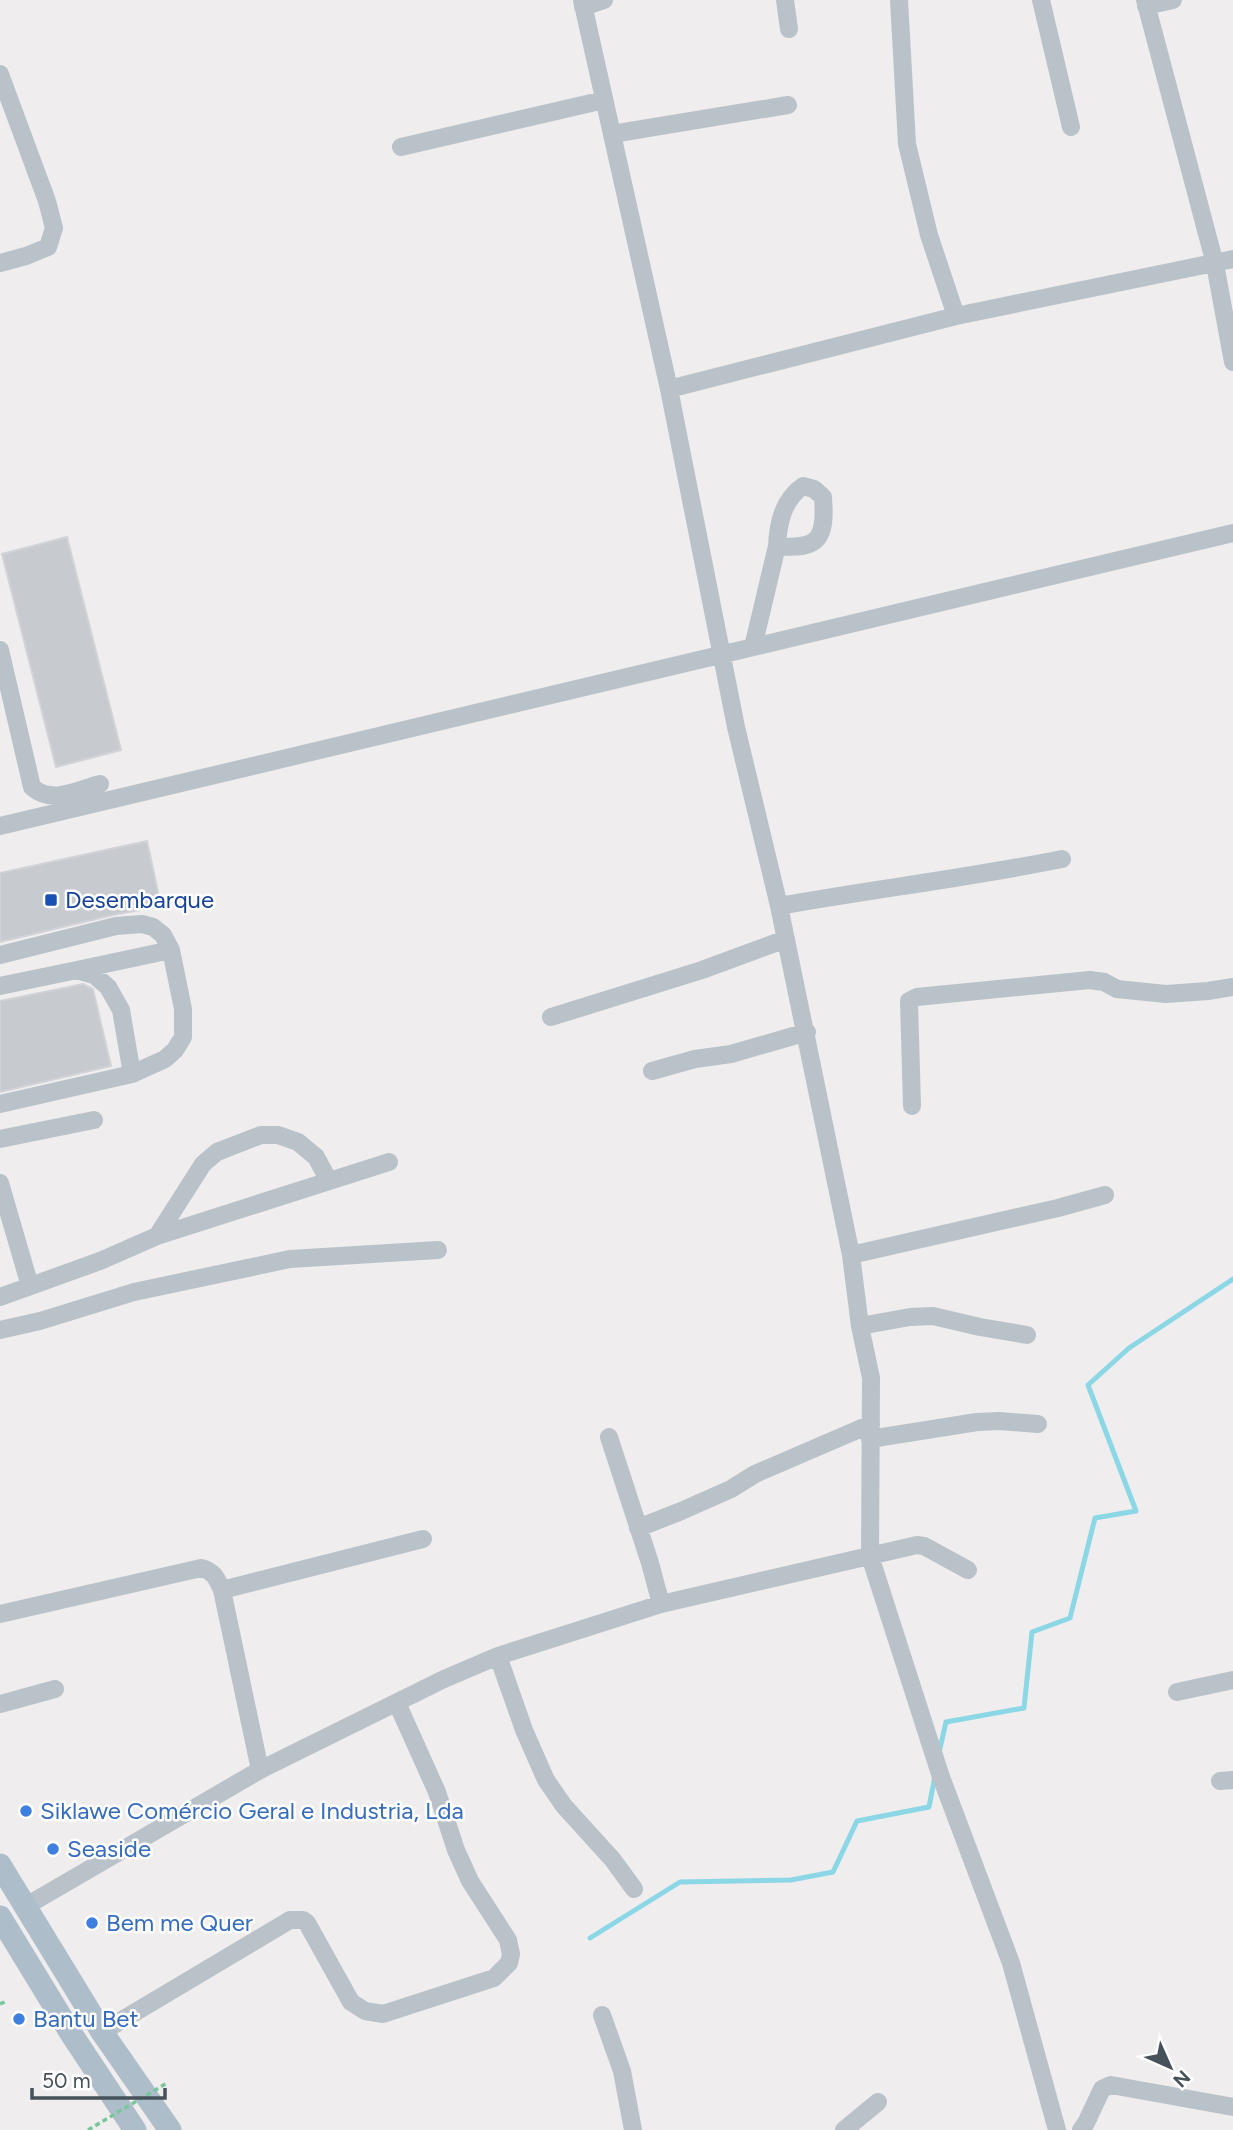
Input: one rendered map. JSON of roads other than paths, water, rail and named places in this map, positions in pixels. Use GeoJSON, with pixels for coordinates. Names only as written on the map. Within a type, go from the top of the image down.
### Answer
{"type":"FeatureCollection","features":[{"type":"Feature","properties":{"kind":"main road"},"geometry":{"type":"LineString","coordinates":[[0,1865],[102,2032],[170,2130]]}},
{"type":"Feature","properties":{"kind":"main road"},"geometry":{"type":"LineString","coordinates":[[0,1917],[72,2035],[135,2130]]}},
{"type":"Feature","properties":{"kind":"street"},"geometry":{"type":"LineString","coordinates":[[604,0],[582,4],[669,389],[736,727],[807,1032],[851,1255],[860,1326],[871,1378],[870,1556],[941,1777],[1011,1963],[1057,2130]]}},
{"type":"Feature","properties":{"kind":"street"},"geometry":{"type":"LineString","coordinates":[[785,0],[789,29]]}},
{"type":"Feature","properties":{"kind":"street"},"geometry":{"type":"LineString","coordinates":[[900,0],[907,144],[929,235],[956,316]]}},
{"type":"Feature","properties":{"kind":"street"},"geometry":{"type":"LineString","coordinates":[[1041,0],[1071,127]]}},
{"type":"Feature","properties":{"kind":"street"},"geometry":{"type":"LineString","coordinates":[[1173,0],[1145,3],[1215,264],[1233,362]]}},
{"type":"Feature","properties":{"kind":"street"},"geometry":{"type":"LineString","coordinates":[[0,74],[47,201],[54,228],[48,247],[0,263]]}},
{"type":"Feature","properties":{"kind":"street"},"geometry":{"type":"LineString","coordinates":[[401,147],[604,100]]}},
{"type":"Feature","properties":{"kind":"street"},"geometry":{"type":"LineString","coordinates":[[611,134],[788,104]]}},
{"type":"Feature","properties":{"kind":"street"},"geometry":{"type":"LineString","coordinates":[[669,389],[956,316],[1233,259]]}},
{"type":"Feature","properties":{"kind":"street"},"geometry":{"type":"LineString","coordinates":[[0,826],[1233,533]]}},
{"type":"Feature","properties":{"kind":"street"},"geometry":{"type":"LineString","coordinates":[[753,647],[777,546]]}},
{"type":"Feature","properties":{"kind":"street"},"geometry":{"type":"LineString","coordinates":[[0,650],[4,683],[32,787],[40,794],[50,797],[100,785]]}},
{"type":"Feature","properties":{"kind":"street"},"geometry":{"type":"LineString","coordinates":[[779,906],[1062,859]]}},
{"type":"Feature","properties":{"kind":"street"},"geometry":{"type":"LineString","coordinates":[[0,955],[116,926],[142,924],[153,927],[163,935],[172,950],[183,1009],[183,1037],[165,1059],[132,1074],[0,1104]]}},
{"type":"Feature","properties":{"kind":"street"},"geometry":{"type":"LineString","coordinates":[[551,1017],[702,970],[786,939]]}},
{"type":"Feature","properties":{"kind":"street"},"geometry":{"type":"LineString","coordinates":[[0,986],[172,950]]}},
{"type":"Feature","properties":{"kind":"street"},"geometry":{"type":"LineString","coordinates":[[77,970],[93,975],[108,987],[121,1010],[132,1074]]}},
{"type":"Feature","properties":{"kind":"street"},"geometry":{"type":"LineString","coordinates":[[912,1106],[909,1001],[917,997],[1090,980],[1104,982],[1117,989],[1166,994],[1233,987]]}},
{"type":"Feature","properties":{"kind":"street"},"geometry":{"type":"LineString","coordinates":[[652,1071],[695,1059],[731,1054],[807,1032]]}},
{"type":"Feature","properties":{"kind":"street"},"geometry":{"type":"LineString","coordinates":[[0,1139],[93,1120]]}},
{"type":"Feature","properties":{"kind":"street"},"geometry":{"type":"LineString","coordinates":[[157,1236],[203,1164],[217,1152],[261,1135],[278,1135],[298,1142],[316,1157],[330,1181]]}},
{"type":"Feature","properties":{"kind":"street"},"geometry":{"type":"LineString","coordinates":[[0,1297],[100,1261],[157,1236],[390,1162]]}},
{"type":"Feature","properties":{"kind":"street"},"geometry":{"type":"LineString","coordinates":[[0,1183],[30,1286]]}},
{"type":"Feature","properties":{"kind":"street"},"geometry":{"type":"LineString","coordinates":[[851,1255],[1105,1195]]}},
{"type":"Feature","properties":{"kind":"street"},"geometry":{"type":"LineString","coordinates":[[0,1330],[40,1321],[134,1292],[290,1259],[438,1250]]}},
{"type":"Feature","properties":{"kind":"street"},"geometry":{"type":"LineString","coordinates":[[860,1326],[910,1317],[933,1316],[1027,1335]]}},
{"type":"Feature","properties":{"kind":"street"},"geometry":{"type":"LineString","coordinates":[[638,1528],[731,1489],[767,1468],[871,1432],[977,1422],[1038,1424]]}},
{"type":"Feature","properties":{"kind":"street"},"geometry":{"type":"LineString","coordinates":[[609,1437],[660,1604]]}},
{"type":"Feature","properties":{"kind":"street"},"geometry":{"type":"LineString","coordinates":[[222,1590],[423,1539]]}},
{"type":"Feature","properties":{"kind":"street"},"geometry":{"type":"LineString","coordinates":[[26,1906],[260,1770],[444,1678],[498,1656],[660,1604],[917,1545],[924,1546],[968,1570]]}},
{"type":"Feature","properties":{"kind":"street"},"geometry":{"type":"LineString","coordinates":[[0,1614],[201,1568],[215,1574],[222,1590],[260,1770]]}},
{"type":"Feature","properties":{"kind":"street"},"geometry":{"type":"LineString","coordinates":[[498,1656],[524,1730],[546,1780],[564,1806],[634,1889]]}},
{"type":"Feature","properties":{"kind":"street"},"geometry":{"type":"LineString","coordinates":[[1177,1692],[1233,1680]]}},
{"type":"Feature","properties":{"kind":"street"},"geometry":{"type":"LineString","coordinates":[[0,1704],[55,1689]]}},
{"type":"Feature","properties":{"kind":"street"},"geometry":{"type":"LineString","coordinates":[[102,2032],[290,1920],[303,1920],[307,1923],[351,2002],[365,2011],[383,2014],[494,1978],[509,1963],[511,1954],[508,1940],[470,1881],[456,1850],[437,1791],[397,1703]]}},
{"type":"Feature","properties":{"kind":"street"},"geometry":{"type":"LineString","coordinates":[[602,2015],[622,2071],[633,2130]]}},
{"type":"Feature","properties":{"kind":"street"},"geometry":{"type":"LineString","coordinates":[[1081,2130],[1102,2089],[1111,2085],[1233,2107]]}},
{"type":"Feature","properties":{"kind":"street"},"geometry":{"type":"LineString","coordinates":[[844,2130],[878,2102]]}},
{"type":"Feature","properties":{"kind":"waterway"},"geometry":{"type":"LineString","coordinates":[[939,1753],[946,1722],[1024,1708],[1032,1632],[1070,1618],[1095,1518],[1136,1511],[1088,1385],[1129,1348],[1233,1279]]}},
{"type":"Feature","properties":{"kind":"waterway"},"geometry":{"type":"LineString","coordinates":[[590,1938],[680,1882],[791,1880],[833,1872],[857,1821],[929,1807],[935,1776]]}},
{"type":"Feature","properties":{"kind":"place","name":"Desembarque"},"geometry":{"type":"Point","coordinates":[51,900]}},
{"type":"Feature","properties":{"kind":"place","name":"Siklawe Comércio Geral e Industria, Lda"},"geometry":{"type":"Point","coordinates":[26,1811]}},
{"type":"Feature","properties":{"kind":"place","name":"Seaside"},"geometry":{"type":"Point","coordinates":[53,1849]}},
{"type":"Feature","properties":{"kind":"place","name":"Bem me Quer"},"geometry":{"type":"Point","coordinates":[92,1923]}},
{"type":"Feature","properties":{"kind":"place","name":"Bantu Bet"},"geometry":{"type":"Point","coordinates":[19,2019]}}]}
